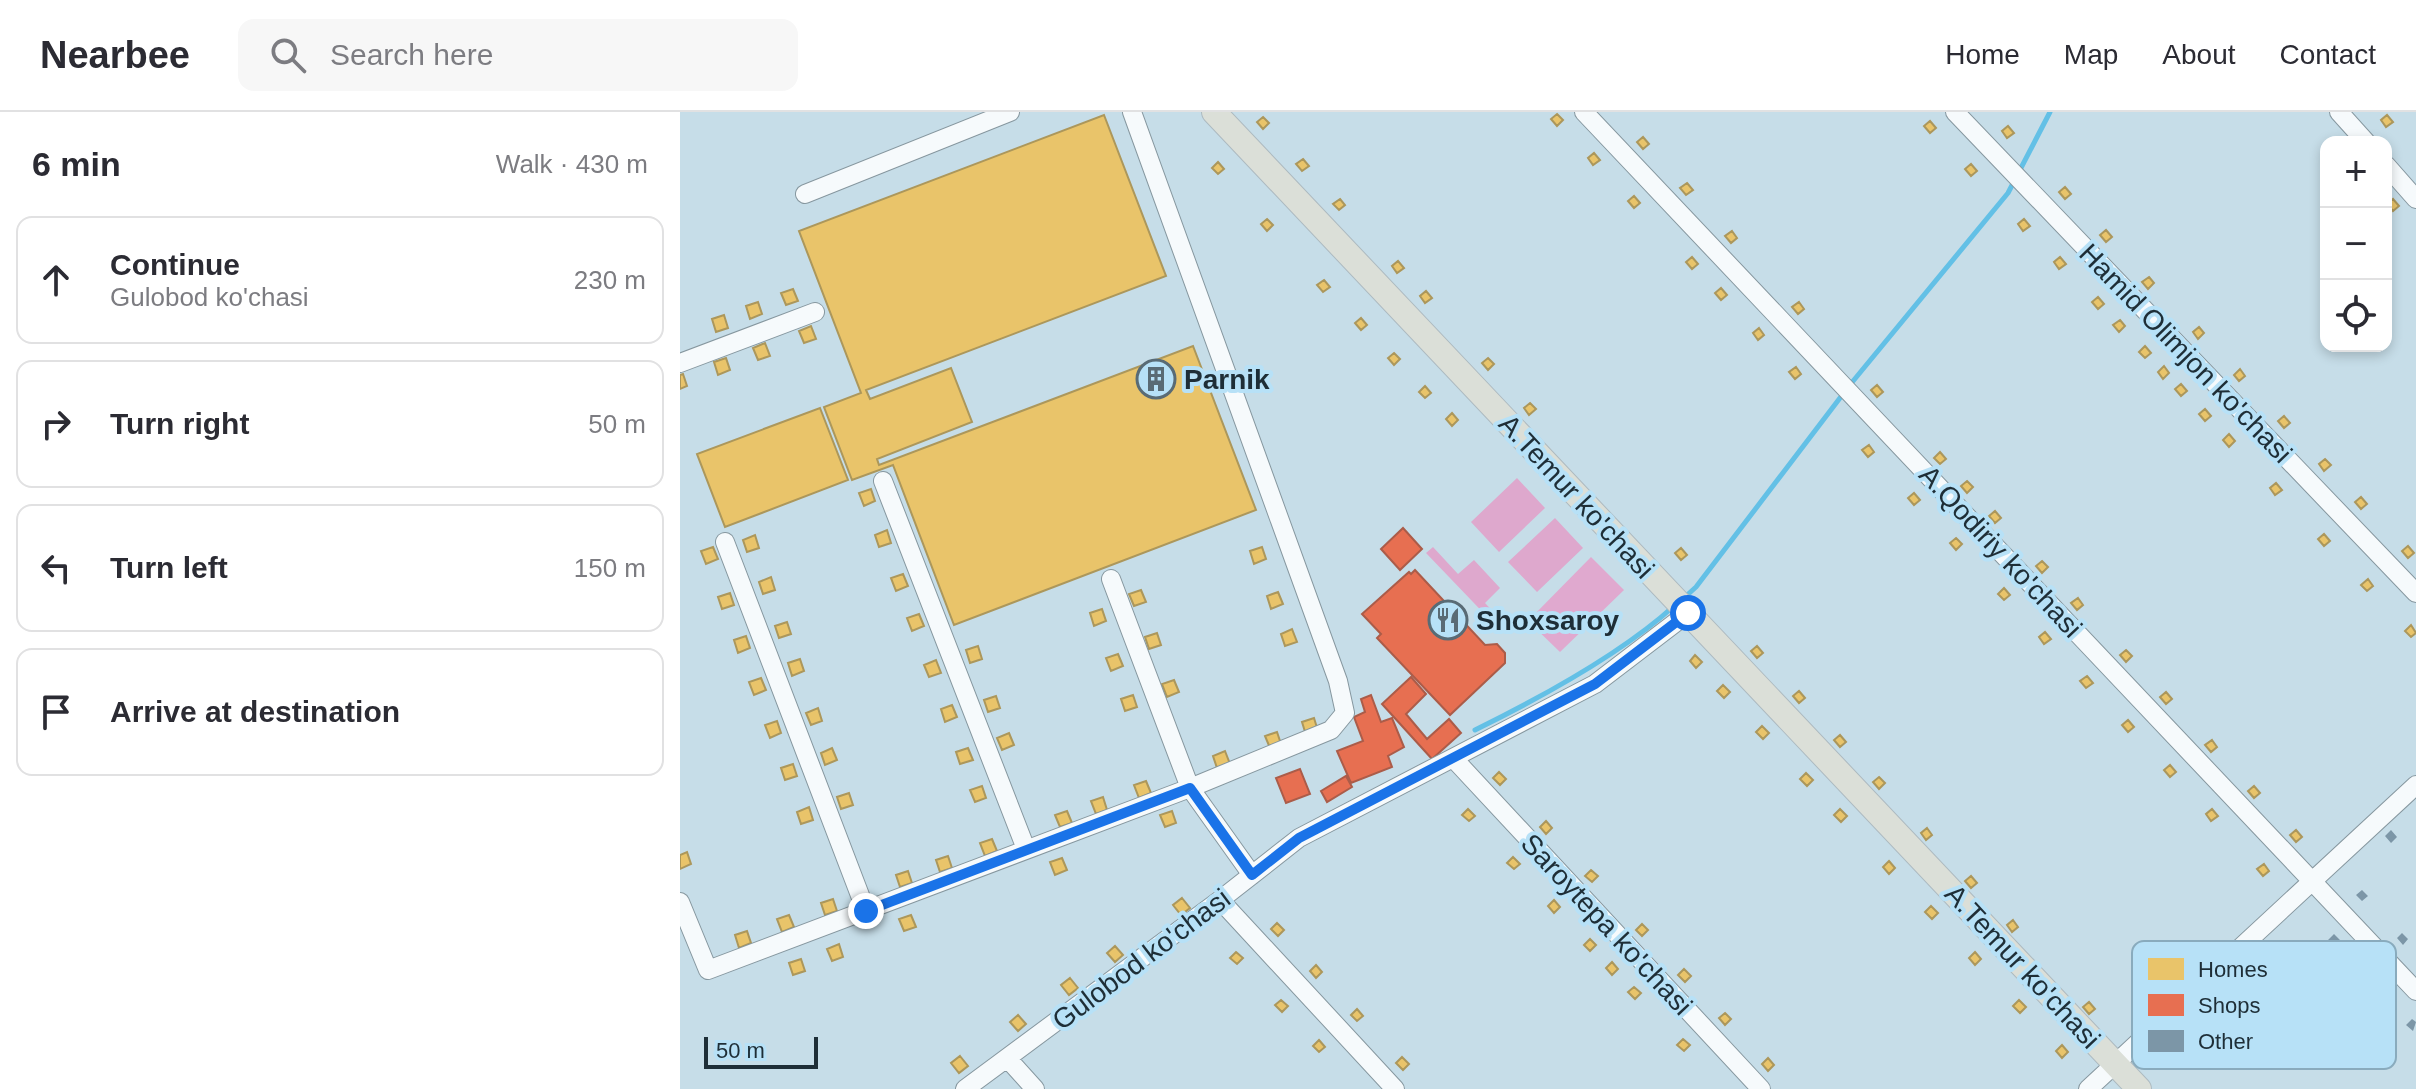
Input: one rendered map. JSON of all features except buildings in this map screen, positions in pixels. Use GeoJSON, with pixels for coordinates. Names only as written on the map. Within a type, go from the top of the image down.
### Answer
{"type":"FeatureCollection","features":[{"type":"Feature","properties":{"kind":"main road","name":"A.Temur ko'chasi"},"geometry":{"type":"LineString","coordinates":[[1214,112],[2139,1089]]}},
{"type":"Feature","properties":{"kind":"street"},"geometry":{"type":"LineString","coordinates":[[805,194],[1010,112]]}},
{"type":"Feature","properties":{"kind":"street"},"geometry":{"type":"LineString","coordinates":[[680,902],[708,970],[1190,788],[1331,730],[1345,713],[1338,681],[1132,112]]}},
{"type":"Feature","properties":{"kind":"street","name":"A.Qodiriy ko'chasi"},"geometry":{"type":"LineString","coordinates":[[1584,112],[2369,941]]}},
{"type":"Feature","properties":{"kind":"street","name":"Hamid Olimjon ko'chasi"},"geometry":{"type":"LineString","coordinates":[[1955,112],[2416,593]]}},
{"type":"Feature","properties":{"kind":"street"},"geometry":{"type":"LineString","coordinates":[[2339,112],[2361,136]]}},
{"type":"Feature","properties":{"kind":"street"},"geometry":{"type":"LineString","coordinates":[[2392,172],[2416,199]]}},
{"type":"Feature","properties":{"kind":"street"},"geometry":{"type":"LineString","coordinates":[[680,363],[815,312]]}},
{"type":"Feature","properties":{"kind":"street"},"geometry":{"type":"LineString","coordinates":[[883,481],[1026,849]]}},
{"type":"Feature","properties":{"kind":"street"},"geometry":{"type":"LineString","coordinates":[[725,542],[866,911]]}},
{"type":"Feature","properties":{"kind":"street"},"geometry":{"type":"LineString","coordinates":[[1111,579],[1190,788],[1252,875]]}},
{"type":"Feature","properties":{"kind":"street","name":"Gulobod ko'chasi"},"geometry":{"type":"LineString","coordinates":[[965,1089],[1299,838],[1595,684],[1688,613]]}},
{"type":"Feature","properties":{"kind":"street","name":"Saroytepa ko'chasi"},"geometry":{"type":"LineString","coordinates":[[1454,759],[1761,1089]]}},
{"type":"Feature","properties":{"kind":"street"},"geometry":{"type":"LineString","coordinates":[[2248,941],[2416,785]]}},
{"type":"Feature","properties":{"kind":"street"},"geometry":{"type":"LineString","coordinates":[[1220,900],[1395,1089]]}},
{"type":"Feature","properties":{"kind":"street","name":"A.Qodiriy ko'chasi"},"geometry":{"type":"LineString","coordinates":[[2396,970],[2416,991]]}},
{"type":"Feature","properties":{"kind":"street"},"geometry":{"type":"LineString","coordinates":[[2088,1089],[2132,1047]]}},
{"type":"Feature","properties":{"kind":"street"},"geometry":{"type":"LineString","coordinates":[[1008,1059],[1035,1089]]}},
{"type":"Feature","properties":{"kind":"shaded area"},"geometry":{"type":"Polygon","coordinates":[[[1517,478],[1545,508],[1499,552],[1471,522],[1517,478]]]}},
{"type":"Feature","properties":{"kind":"shaded area"},"geometry":{"type":"Polygon","coordinates":[[[1555,518],[1583,548],[1537,592],[1508,562],[1555,518]]]}},
{"type":"Feature","properties":{"kind":"shaded area"},"geometry":{"type":"Polygon","coordinates":[[[1433,547],[1458,574],[1474,560],[1500,588],[1485,603],[1501,620],[1496,626],[1426,553],[1433,547]]]}},
{"type":"Feature","properties":{"kind":"shaded area"},"geometry":{"type":"Polygon","coordinates":[[[1591,557],[1624,590],[1560,652],[1528,621],[1591,557]]]}},
{"type":"Feature","properties":{"kind":"waterway"},"geometry":{"type":"LineString","coordinates":[[1849,386],[2008,193],[2050,112]]}},
{"type":"Feature","properties":{"kind":"waterway"},"geometry":{"type":"LineString","coordinates":[[1685,597],[1696,587],[1843,394]]}},
{"type":"Feature","properties":{"kind":"waterway"},"geometry":{"type":"LineString","coordinates":[[1475,730],[1552,690],[1604,658],[1674,606]]}},
{"type":"Feature","properties":{"kind":"place","name":"Parnik"},"geometry":{"type":"Point","coordinates":[1156,379]}},
{"type":"Feature","properties":{"kind":"place","name":"Shoxsaroy"},"geometry":{"type":"Point","coordinates":[1448,620]}},
{"type":"Feature","properties":{"kind":"route"},"geometry":{"type":"LineString","coordinates":[[866,911],[1190,788],[1252,875],[1299,838],[1595,684],[1688,613]]}}]}
